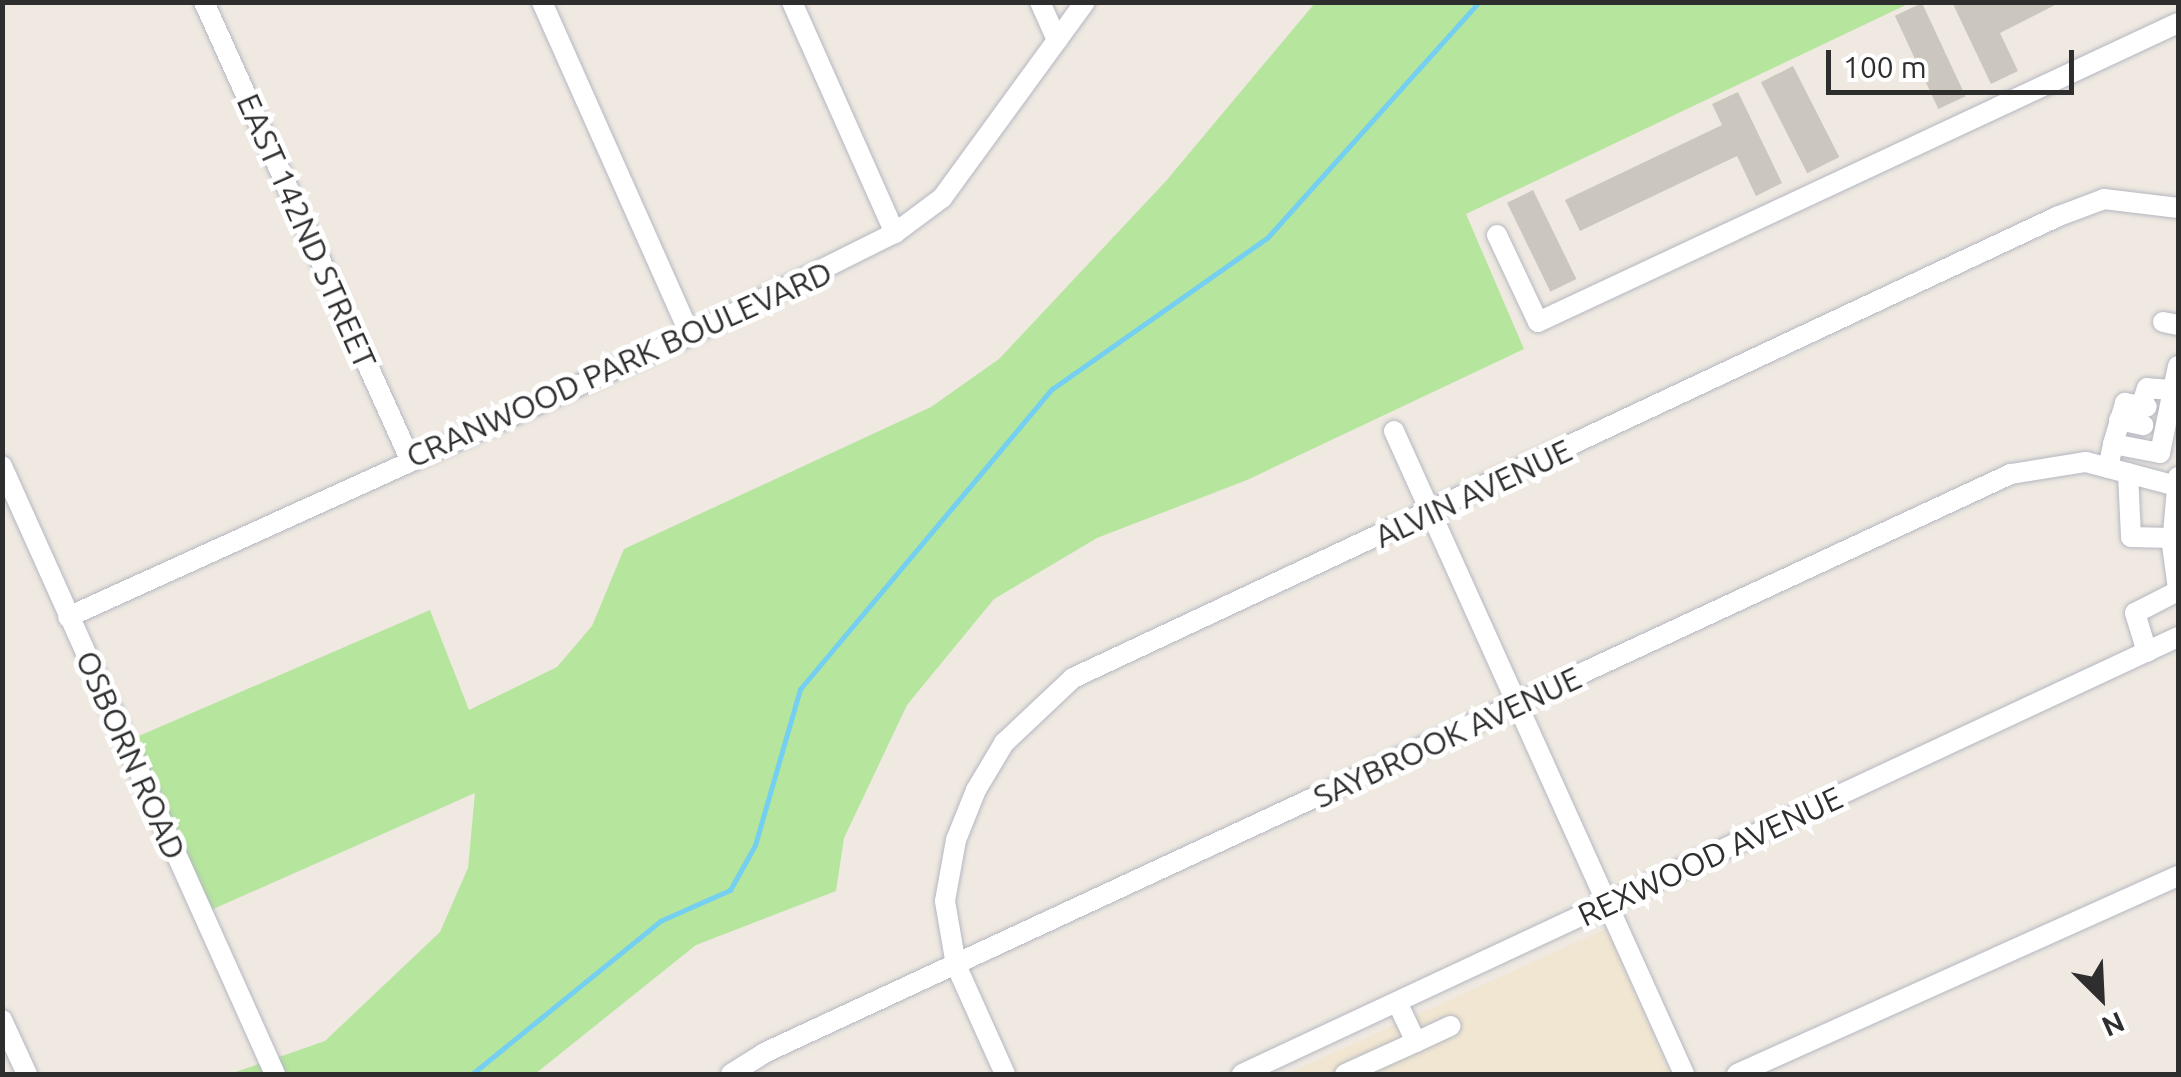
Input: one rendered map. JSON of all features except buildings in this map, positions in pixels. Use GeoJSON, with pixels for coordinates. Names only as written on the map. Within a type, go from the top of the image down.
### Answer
{"type":"FeatureCollection","features":[{"type":"Feature","properties":{"kind":"street","name":"EAST 142ND STREET"},"geometry":{"type":"LineString","coordinates":[[204,2],[410,459]]}},
{"type":"Feature","properties":{"kind":"street"},"geometry":{"type":"LineString","coordinates":[[542,2],[690,335]]}},
{"type":"Feature","properties":{"kind":"street"},"geometry":{"type":"LineString","coordinates":[[792,2],[895,233]]}},
{"type":"Feature","properties":{"kind":"street"},"geometry":{"type":"LineString","coordinates":[[1040,2],[1057,40]]}},
{"type":"Feature","properties":{"kind":"street","name":"CRANWOOD PARK BOULEVARD"},"geometry":{"type":"LineString","coordinates":[[68,616],[690,335],[895,233],[942,198],[1085,2]]}},
{"type":"Feature","properties":{"kind":"street"},"geometry":{"type":"LineString","coordinates":[[1498,234],[1538,322],[2178,23]]}},
{"type":"Feature","properties":{"kind":"street","name":"ALVIN AVENUE"},"geometry":{"type":"LineString","coordinates":[[1006,1074],[956,965],[945,901],[956,840],[1004,743],[1073,678],[1432,514],[2059,216],[2104,199],[2178,208]]}},
{"type":"Feature","properties":{"kind":"street"},"geometry":{"type":"LineString","coordinates":[[2112,444],[2160,453],[2162,413],[2178,366]]}},
{"type":"Feature","properties":{"kind":"street"},"geometry":{"type":"LineString","coordinates":[[2162,413],[2125,403],[2112,444],[2130,538],[2175,528]]}},
{"type":"Feature","properties":{"kind":"street"},"geometry":{"type":"LineString","coordinates":[[1394,430],[1684,1074]]}},
{"type":"Feature","properties":{"kind":"street","name":"SAYBROOK AVENUE"},"geometry":{"type":"LineString","coordinates":[[731,1074],[956,965],[2012,474],[2054,462],[2177,481]]}},
{"type":"Feature","properties":{"kind":"street","name":"OSBORN ROAD"},"geometry":{"type":"LineString","coordinates":[[2,466],[275,1074]]}},
{"type":"Feature","properties":{"kind":"street"},"geometry":{"type":"LineString","coordinates":[[2147,652],[2136,612],[2178,590],[2177,481]]}},
{"type":"Feature","properties":{"kind":"street","name":"REXWOOD AVENUE"},"geometry":{"type":"LineString","coordinates":[[1242,1074],[2178,637]]}},
{"type":"Feature","properties":{"kind":"street"},"geometry":{"type":"LineString","coordinates":[[1737,1074],[2178,876]]}},
{"type":"Feature","properties":{"kind":"street"},"geometry":{"type":"LineString","coordinates":[[1398,1002],[1416,1042]]}},
{"type":"Feature","properties":{"kind":"street"},"geometry":{"type":"LineString","coordinates":[[2,1020],[27,1074]]}},
{"type":"Feature","properties":{"kind":"street"},"geometry":{"type":"LineString","coordinates":[[1345,1074],[1450,1026]]}},
{"type":"Feature","properties":{"kind":"shaded area"},"geometry":{"type":"Polygon","coordinates":[[[1606,929],[1670,1074],[1287,1074],[1606,929]]]}},
{"type":"Feature","properties":{"kind":"green space"},"geometry":{"type":"Polygon","coordinates":[[[1315,3],[1910,3],[1466,214],[1524,349],[1247,480],[1097,538],[994,599],[907,705],[844,838],[836,891],[696,945],[535,1074],[230,1074],[325,1041],[440,932],[468,868],[475,793],[202,914],[125,742],[430,610],[469,710],[557,667],[592,626],[624,549],[931,407],[999,359],[1166,181],[1315,3]]]}},
{"type":"Feature","properties":{"kind":"waterway"},"geometry":{"type":"LineString","coordinates":[[472,1074],[660,921],[730,890],[755,845],[800,689],[1052,389],[1267,238],[1479,2]]}}]}
